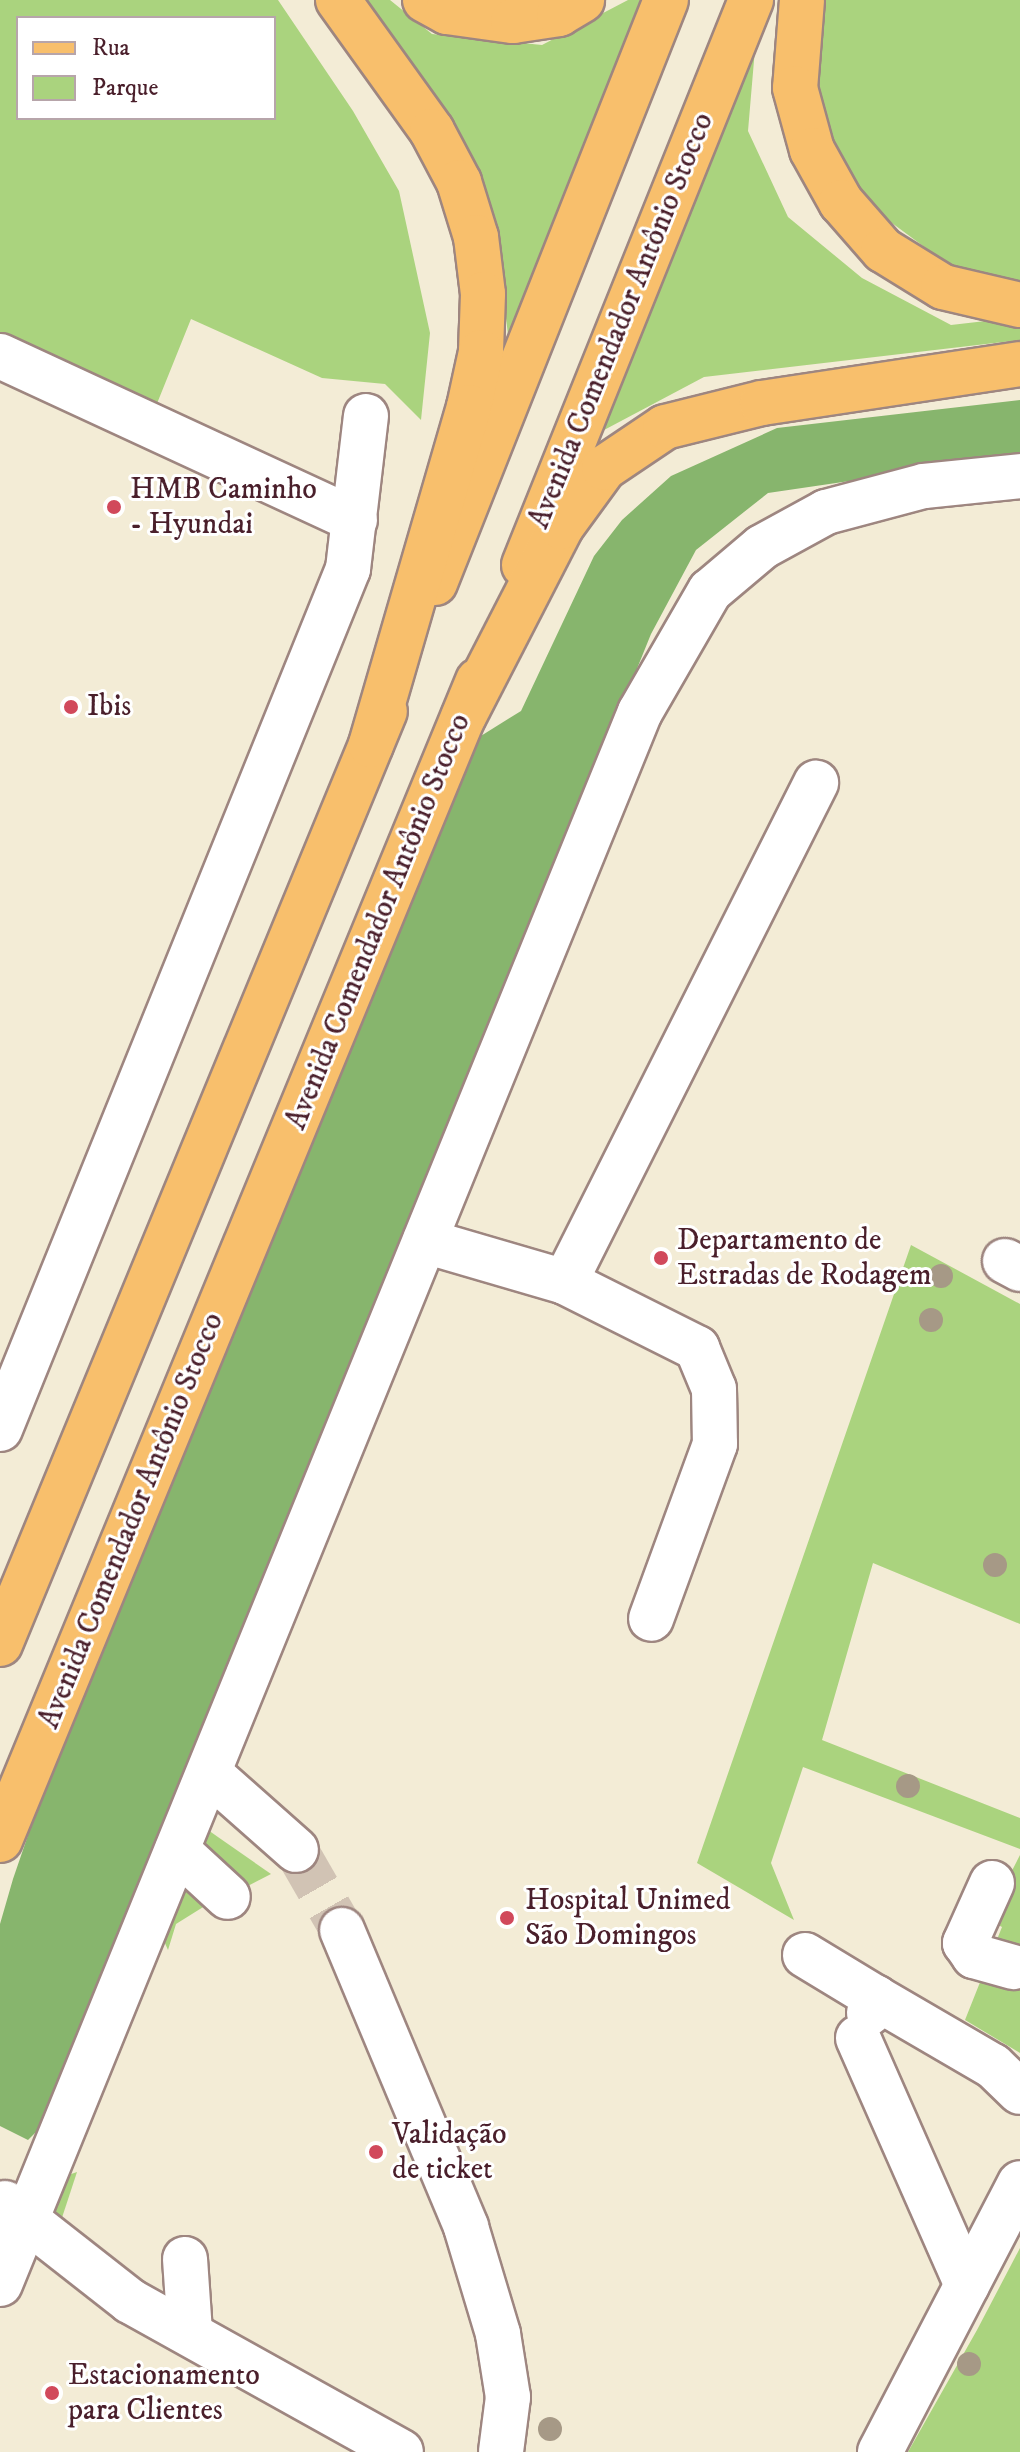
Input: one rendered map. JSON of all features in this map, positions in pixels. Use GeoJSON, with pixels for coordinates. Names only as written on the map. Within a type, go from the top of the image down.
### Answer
{"type":"FeatureCollection","features":[{"type":"Feature","properties":{"kind":"main road"},"geometry":{"type":"LineString","coordinates":[[338,0],[432,131],[459,182],[476,237],[483,294],[481,352],[469,407],[371,745]]}},
{"type":"Feature","properties":{"kind":"main road"},"geometry":{"type":"LineString","coordinates":[[425,0],[447,12],[513,21],[559,14],[582,0]]}},
{"type":"Feature","properties":{"kind":"main road"},"geometry":{"type":"LineString","coordinates":[[0,1644],[371,745],[666,0]]}},
{"type":"Feature","properties":{"kind":"main road","name":"Avenida Comendador Antônio Stocco"},"geometry":{"type":"LineString","coordinates":[[0,1840],[464,716],[751,0]]}},
{"type":"Feature","properties":{"kind":"main road"},"geometry":{"type":"LineString","coordinates":[[802,0],[795,88],[812,150],[841,202],[883,250],[943,287],[1020,305]]}},
{"type":"Feature","properties":{"kind":"main road"},"geometry":{"type":"LineString","coordinates":[[464,716],[561,527],[604,468],[665,427],[762,403],[1020,364]]}},
{"type":"Feature","properties":{"kind":"street"},"geometry":{"type":"LineString","coordinates":[[0,356],[355,520]]}},
{"type":"Feature","properties":{"kind":"street"},"geometry":{"type":"LineString","coordinates":[[0,1429],[348,569],[366,416]]}},
{"type":"Feature","properties":{"kind":"street"},"geometry":{"type":"LineString","coordinates":[[401,2452],[190,2332],[7,2242],[209,1773],[640,712],[710,591],[762,547],[826,512],[924,486],[1020,476]]}},
{"type":"Feature","properties":{"kind":"street"},"geometry":{"type":"LineString","coordinates":[[565,1282],[816,783]]}},
{"type":"Feature","properties":{"kind":"street"},"geometry":{"type":"LineString","coordinates":[[425,1241],[565,1282],[697,1348],[714,1389],[715,1444],[651,1619]]}},
{"type":"Feature","properties":{"kind":"street"},"geometry":{"type":"LineString","coordinates":[[209,1773],[296,1850]]}},
{"type":"Feature","properties":{"kind":"street"},"geometry":{"type":"LineString","coordinates":[[177,1850],[228,1897]]}},
{"type":"Feature","properties":{"kind":"street"},"geometry":{"type":"LineString","coordinates":[[992,1883],[965,1943],[974,1956],[1018,1965]]}},
{"type":"Feature","properties":{"kind":"street"},"geometry":{"type":"LineString","coordinates":[[342,1930],[466,2227],[498,2334],[508,2397],[501,2452]]}},
{"type":"Feature","properties":{"kind":"street"},"geometry":{"type":"LineString","coordinates":[[805,1955],[868,2016],[993,2066],[1020,2092]]}},
{"type":"Feature","properties":{"kind":"street"},"geometry":{"type":"LineString","coordinates":[[868,2016],[967,2285]]}},
{"type":"Feature","properties":{"kind":"street"},"geometry":{"type":"LineString","coordinates":[[880,2452],[1020,2183]]}},
{"type":"Feature","properties":{"kind":"street"},"geometry":{"type":"LineString","coordinates":[[185,2259],[190,2332]]}},
{"type":"Feature","properties":{"kind":"green space"},"geometry":{"type":"Polygon","coordinates":[[[0,0],[278,0],[353,111],[399,191],[430,333],[421,420],[385,384],[322,378],[191,319],[156,406],[0,334],[0,0]]]}},
{"type":"Feature","properties":{"kind":"green space"},"geometry":{"type":"Polygon","coordinates":[[[360,0],[390,0],[432,34],[542,45],[628,0],[640,0],[509,343],[495,227],[360,0]]]}},
{"type":"Feature","properties":{"kind":"green space"},"geometry":{"type":"Polygon","coordinates":[[[823,0],[1020,0],[1020,281],[965,277],[873,209],[825,134],[814,38],[823,0]]]}},
{"type":"Feature","properties":{"kind":"green space"},"geometry":{"type":"Polygon","coordinates":[[[756,37],[748,131],[788,217],[862,278],[951,325],[1020,317],[1020,340],[704,377],[589,438],[756,37]]]}},
{"type":"Feature","properties":{"kind":"green space"},"geometry":{"type":"Polygon","coordinates":[[[1020,400],[1020,456],[768,493],[696,550],[651,634],[51,2117],[28,2140],[0,2126],[0,1924],[13,1879],[58,1748],[476,739],[521,711],[594,556],[622,520],[671,476],[777,428],[1020,400]]]}},
{"type":"Feature","properties":{"kind":"green space"},"geometry":{"type":"Polygon","coordinates":[[[911,1245],[1020,1304],[1020,1624],[873,1563],[822,1740],[1020,1818],[1020,1849],[803,1767],[771,1863],[794,1920],[697,1863],[911,1245]]]}},
{"type":"Feature","properties":{"kind":"green space"},"geometry":{"type":"Polygon","coordinates":[[[195,1821],[271,1874],[240,1890],[188,1843],[195,1821]]]}},
{"type":"Feature","properties":{"kind":"green space"},"geometry":{"type":"Polygon","coordinates":[[[1020,1855],[1020,2053],[965,2020],[1002,1927],[987,1919],[1020,1855]]]}},
{"type":"Feature","properties":{"kind":"green space"},"geometry":{"type":"Polygon","coordinates":[[[181,1864],[216,1899],[176,1924],[168,1950],[156,1923],[181,1864]]]}},
{"type":"Feature","properties":{"kind":"green space"},"geometry":{"type":"Polygon","coordinates":[[[77,2172],[54,2242],[47,2242],[48,2182],[77,2172]]]}},
{"type":"Feature","properties":{"kind":"green space"},"geometry":{"type":"Polygon","coordinates":[[[1020,2248],[1020,2452],[908,2452],[977,2330],[1020,2248]]]}},
{"type":"Feature","properties":{"kind":"tunnel"},"geometry":{"type":"LineString","coordinates":[[296,1850],[342,1930]]}},
{"type":"Feature","properties":{"kind":"place","name":"HMB Caminho - Hyundai"},"geometry":{"type":"Point","coordinates":[114,507]}},
{"type":"Feature","properties":{"kind":"place","name":"Ibis"},"geometry":{"type":"Point","coordinates":[71,707]}},
{"type":"Feature","properties":{"kind":"place","name":"Departamento de Estradas de Rodagem"},"geometry":{"type":"Point","coordinates":[661,1258]}},
{"type":"Feature","properties":{"kind":"place","name":"Hospital Unimed São Domingos"},"geometry":{"type":"Point","coordinates":[507,1918]}},
{"type":"Feature","properties":{"kind":"place","name":"Validação de ticket"},"geometry":{"type":"Point","coordinates":[376,2152]}},
{"type":"Feature","properties":{"kind":"place","name":"Estacionamento para Clientes"},"geometry":{"type":"Point","coordinates":[52,2393]}}]}
